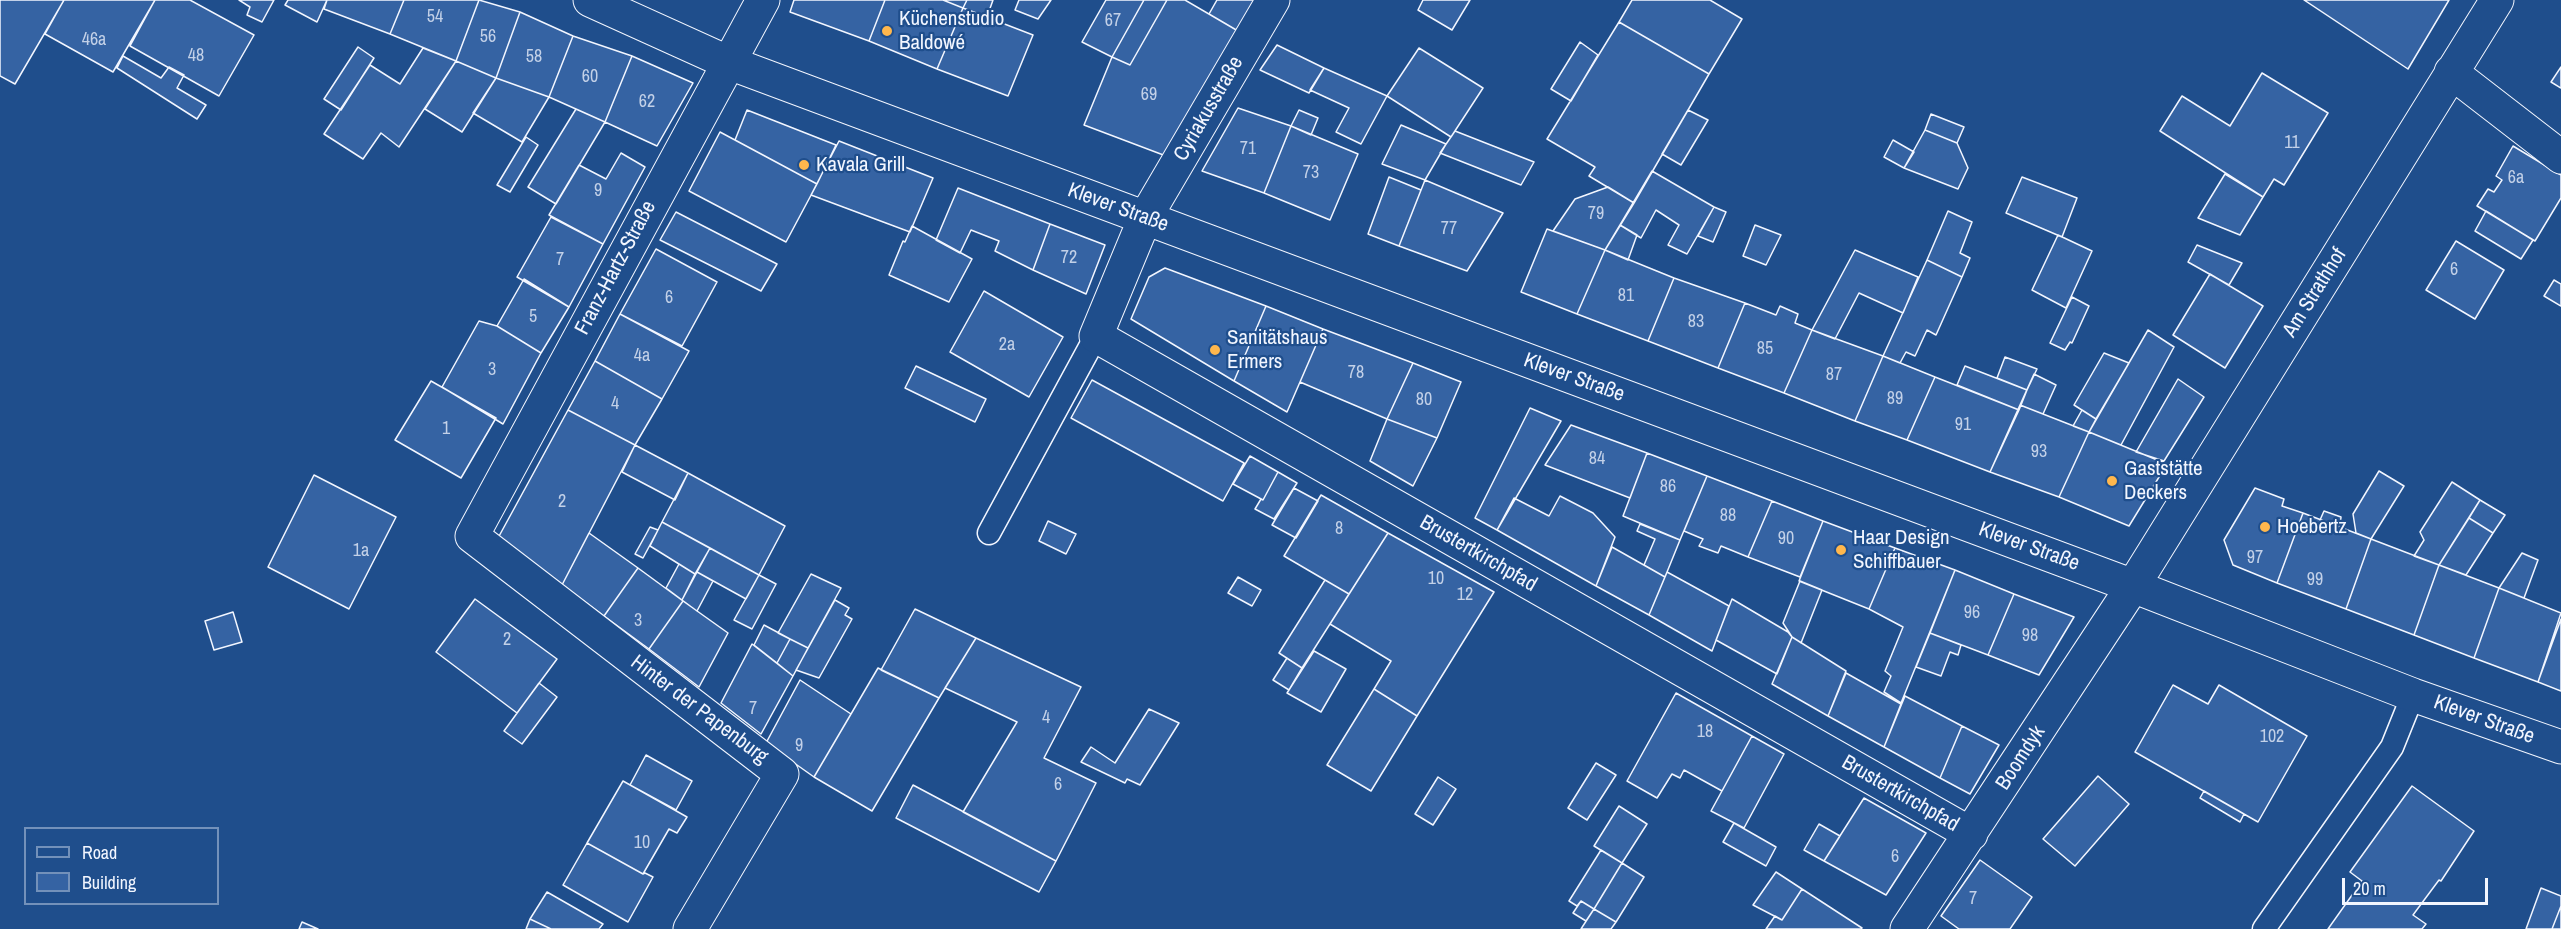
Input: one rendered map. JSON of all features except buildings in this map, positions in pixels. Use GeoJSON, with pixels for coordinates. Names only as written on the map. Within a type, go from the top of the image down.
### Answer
{"type":"FeatureCollection","features":[{"type":"Feature","properties":{"kind":"street","name":"Klever Straße"},"geometry":{"type":"LineString","coordinates":[[590,0],[727,62],[2133,586],[2413,695],[2561,747]]}},
{"type":"Feature","properties":{"kind":"street","name":"Franz-Hartz-Straße"},"geometry":{"type":"LineString","coordinates":[[472,536],[727,62],[763,0]]}},
{"type":"Feature","properties":{"kind":"street","name":"Cyriakusstraße"},"geometry":{"type":"LineString","coordinates":[[1145,218],[1273,0]]}},
{"type":"Feature","properties":{"kind":"street","name":"Am Strathhof"},"geometry":{"type":"LineString","coordinates":[[2133,586],[2497,0]]}},
{"type":"Feature","properties":{"kind":"street"},"geometry":{"type":"LineString","coordinates":[[2451,72],[2561,157]]}},
{"type":"Feature","properties":{"kind":"street"},"geometry":{"type":"LineString","coordinates":[[1096,336],[1145,218]]}},
{"type":"Feature","properties":{"kind":"street","name":"Brustertkirchpfad"},"geometry":{"type":"LineString","coordinates":[[1096,336],[1971,834]]}},
{"type":"Feature","properties":{"kind":"street","name":"Hinter der Papenburg"},"geometry":{"type":"LineString","coordinates":[[472,536],[782,774],[690,929]]}},
{"type":"Feature","properties":{"kind":"street","name":"Boomdyk"},"geometry":{"type":"LineString","coordinates":[[1907,929],[2133,586]]}},
{"type":"Feature","properties":{"kind":"lane"},"geometry":{"type":"LineString","coordinates":[[989,533],[1096,336]]}},
{"type":"Feature","properties":{"kind":"lane"},"geometry":{"type":"LineString","coordinates":[[2264,929],[2392,747],[2413,695]]}},
{"type":"Feature","properties":{"kind":"place","name":"Küchenstudio Baldowé"},"geometry":{"type":"Point","coordinates":[887,31]}},
{"type":"Feature","properties":{"kind":"place","name":"Kavala Grill"},"geometry":{"type":"Point","coordinates":[804,165]}},
{"type":"Feature","properties":{"kind":"place","name":"Sanitätshaus Ermers"},"geometry":{"type":"Point","coordinates":[1215,350]}},
{"type":"Feature","properties":{"kind":"place","name":"Gaststätte Deckers"},"geometry":{"type":"Point","coordinates":[2112,481]}},
{"type":"Feature","properties":{"kind":"place","name":"Hoebertz"},"geometry":{"type":"Point","coordinates":[2265,527]}},
{"type":"Feature","properties":{"kind":"place","name":"Haar Design Schiffbauer"},"geometry":{"type":"Point","coordinates":[1841,550]}}]}
